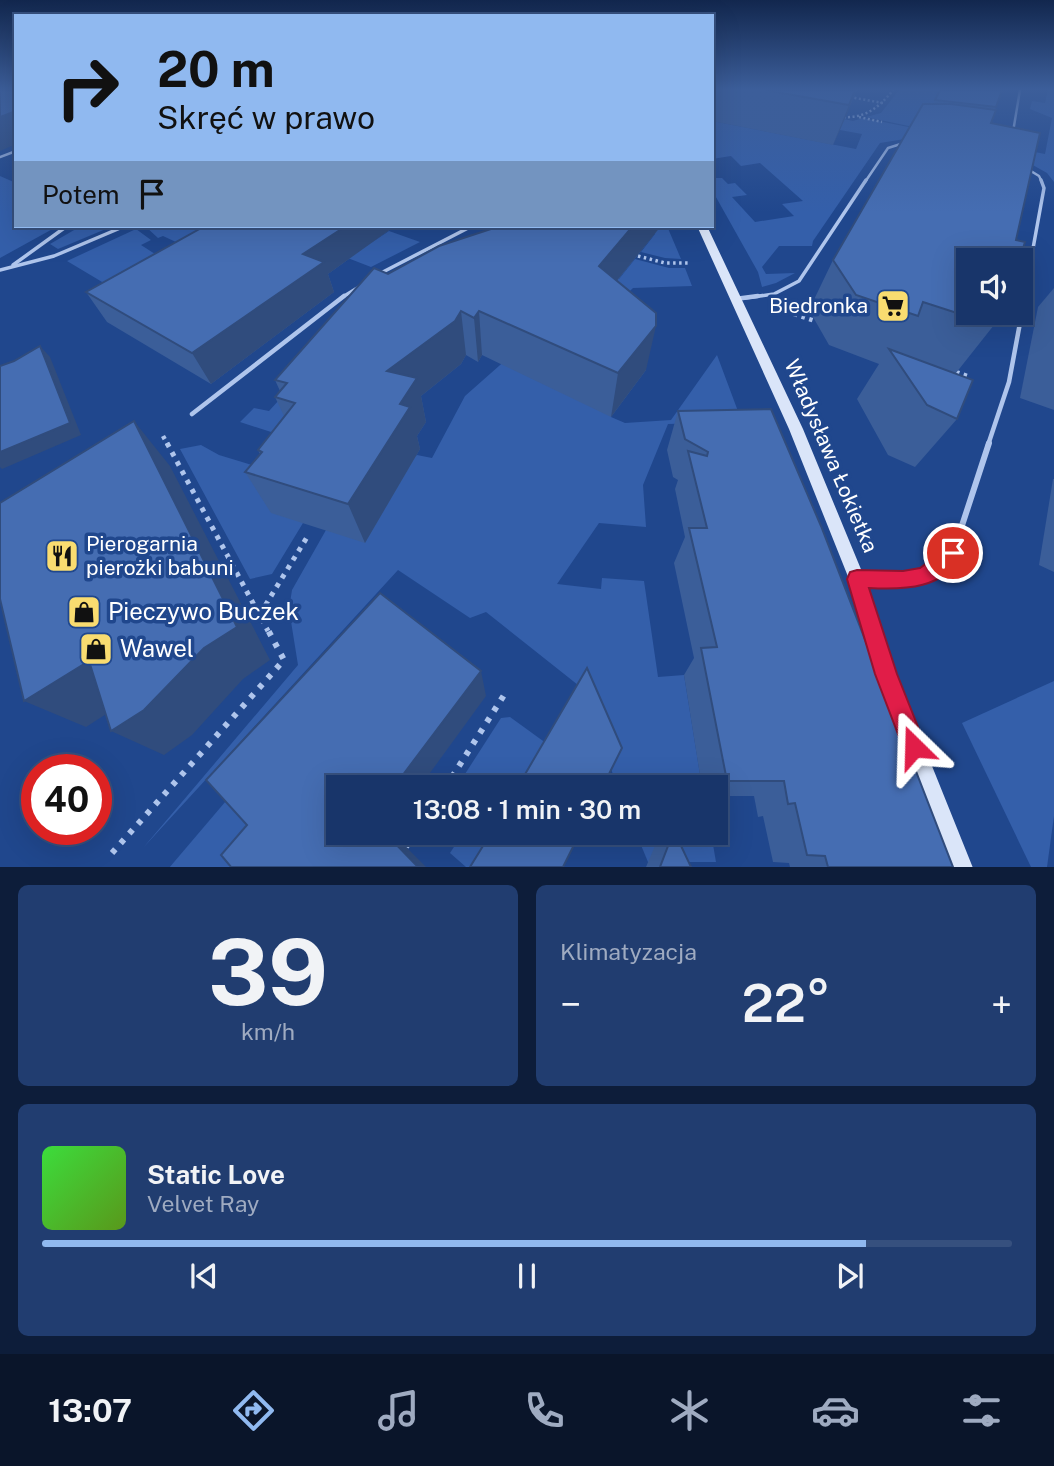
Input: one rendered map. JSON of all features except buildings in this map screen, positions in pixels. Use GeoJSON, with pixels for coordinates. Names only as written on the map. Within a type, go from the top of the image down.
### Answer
{"type":"FeatureCollection","features":[{"type":"Feature","properties":{"kind":"street","name":"Władysława Łokietka"},"geometry":{"type":"LineString","coordinates":[[703,228],[796,429],[857,579],[886,674],[962,867]]}},
{"type":"Feature","properties":{"kind":"lane"},"geometry":{"type":"LineString","coordinates":[[1012,135],[1013,130]]}},
{"type":"Feature","properties":{"kind":"lane"},"geometry":{"type":"LineString","coordinates":[[734,299],[774,294],[799,281],[888,148],[897,143],[914,142]]}},
{"type":"Feature","properties":{"kind":"lane"},"geometry":{"type":"LineString","coordinates":[[857,579],[903,580],[924,576],[939,567],[953,553],[1009,382],[1042,201],[1043,182],[1023,166]]}},
{"type":"Feature","properties":{"kind":"lane"},"geometry":{"type":"LineString","coordinates":[[13,265],[64,228]]}},
{"type":"Feature","properties":{"kind":"lane"},"geometry":{"type":"LineString","coordinates":[[0,270],[54,256],[120,228]]}},
{"type":"Feature","properties":{"kind":"lane"},"geometry":{"type":"LineString","coordinates":[[372,278],[468,228]]}},
{"type":"Feature","properties":{"kind":"lane"},"geometry":{"type":"LineString","coordinates":[[192,414],[250,370],[265,354],[348,292],[364,284]]}},
{"type":"Feature","properties":{"kind":"path"},"geometry":{"type":"LineString","coordinates":[[638,256],[664,263],[683,263]]}},
{"type":"Feature","properties":{"kind":"path"},"geometry":{"type":"LineString","coordinates":[[794,314],[815,321]]}},
{"type":"Feature","properties":{"kind":"path"},"geometry":{"type":"LineString","coordinates":[[956,372],[970,377]]}},
{"type":"Feature","properties":{"kind":"path"},"geometry":{"type":"LineString","coordinates":[[113,853],[284,660],[163,436]]}},
{"type":"Feature","properties":{"kind":"path"},"geometry":{"type":"LineString","coordinates":[[260,615],[309,534]]}},
{"type":"Feature","properties":{"kind":"path"},"geometry":{"type":"LineString","coordinates":[[453,775],[506,692]]}},
{"type":"Feature","properties":{"kind":"shaded area"},"geometry":{"type":"Polygon","coordinates":[[[714,130],[761,130],[856,149],[862,134],[843,130],[926,130],[1045,154],[1050,130],[1054,130],[1054,182],[1047,173],[1031,164],[911,138],[880,143],[812,246],[779,246],[762,267],[766,274],[795,273],[762,287],[758,272],[714,194],[714,178],[722,178],[728,184],[735,183],[747,195],[732,197],[755,222],[794,216],[782,204],[803,201],[760,163],[741,166],[731,156],[714,159],[714,130]]]}},
{"type":"Feature","properties":{"kind":"shaded area"},"geometry":{"type":"Polygon","coordinates":[[[930,130],[969,130],[975,140],[930,130]]]}},
{"type":"Feature","properties":{"kind":"shaded area"},"geometry":{"type":"Polygon","coordinates":[[[0,176],[14,182],[14,228],[54,228],[0,258],[0,176]]]}},
{"type":"Feature","properties":{"kind":"shaded area"},"geometry":{"type":"Polygon","coordinates":[[[78,228],[108,228],[58,249],[50,244],[78,228]]]}},
{"type":"Feature","properties":{"kind":"shaded area"},"geometry":{"type":"Polygon","coordinates":[[[147,228],[207,228],[134,301],[67,261],[136,229],[151,240],[141,245],[155,254],[176,242],[163,236],[158,238],[147,228]]]}},
{"type":"Feature","properties":{"kind":"shaded area"},"geometry":{"type":"Polygon","coordinates":[[[646,228],[668,228],[681,259],[641,252],[655,234],[646,228]]]}},
{"type":"Feature","properties":{"kind":"shaded area"},"geometry":{"type":"Polygon","coordinates":[[[275,230],[362,249],[389,231],[420,242],[371,267],[275,230]]]}},
{"type":"Feature","properties":{"kind":"shaded area"},"geometry":{"type":"Polygon","coordinates":[[[635,259],[669,268],[685,268],[692,286],[633,288],[597,323],[611,417],[625,423],[671,420],[717,355],[742,422],[668,424],[643,485],[646,527],[599,523],[557,584],[601,589],[602,578],[644,581],[658,677],[684,675],[700,775],[613,775],[578,685],[486,612],[470,618],[398,570],[143,848],[298,665],[289,609],[292,590],[326,530],[417,455],[432,458],[465,396],[603,274],[619,279],[635,259]]]}},
{"type":"Feature","properties":{"kind":"shaded area"},"geometry":{"type":"Polygon","coordinates":[[[290,388],[296,440],[240,422],[254,408],[269,411],[290,388]]]}},
{"type":"Feature","properties":{"kind":"shaded area"},"geometry":{"type":"Polygon","coordinates":[[[201,445],[219,455],[292,477],[303,523],[272,574],[250,579],[180,449],[201,445]]]}},
{"type":"Feature","properties":{"kind":"shaded area"},"geometry":{"type":"Polygon","coordinates":[[[1054,681],[1054,816],[1047,867],[1031,867],[962,723],[1054,681]]]}},
{"type":"Feature","properties":{"kind":"shaded area"},"geometry":{"type":"Polygon","coordinates":[[[510,717],[550,746],[533,775],[464,775],[501,718],[510,717]]]}},
{"type":"Feature","properties":{"kind":"shaded area"},"geometry":{"type":"Polygon","coordinates":[[[237,788],[263,867],[170,867],[237,788]]]}},
{"type":"Feature","properties":{"kind":"shaded area"},"geometry":{"type":"Polygon","coordinates":[[[455,845],[493,845],[480,867],[466,867],[450,853],[455,845]]]}},
{"type":"Feature","properties":{"kind":"shaded area"},"geometry":{"type":"Polygon","coordinates":[[[641,845],[713,845],[716,862],[648,862],[641,845]]]}},
{"type":"Feature","properties":{"kind":"place","name":"Biedronka"},"geometry":{"type":"Point","coordinates":[893,306]}},
{"type":"Feature","properties":{"kind":"place","name":"Pierogarnia pierożki babuni"},"geometry":{"type":"Point","coordinates":[62,556]}},
{"type":"Feature","properties":{"kind":"place","name":"Pieczywo Buczek"},"geometry":{"type":"Point","coordinates":[84,612]}},
{"type":"Feature","properties":{"kind":"place","name":"Wawel"},"geometry":{"type":"Point","coordinates":[96,649]}},
{"type":"Feature","properties":{"kind":"route"},"geometry":{"type":"LineString","coordinates":[[914,747],[886,674],[857,579],[903,580],[924,576],[939,567],[953,553]]}}]}
